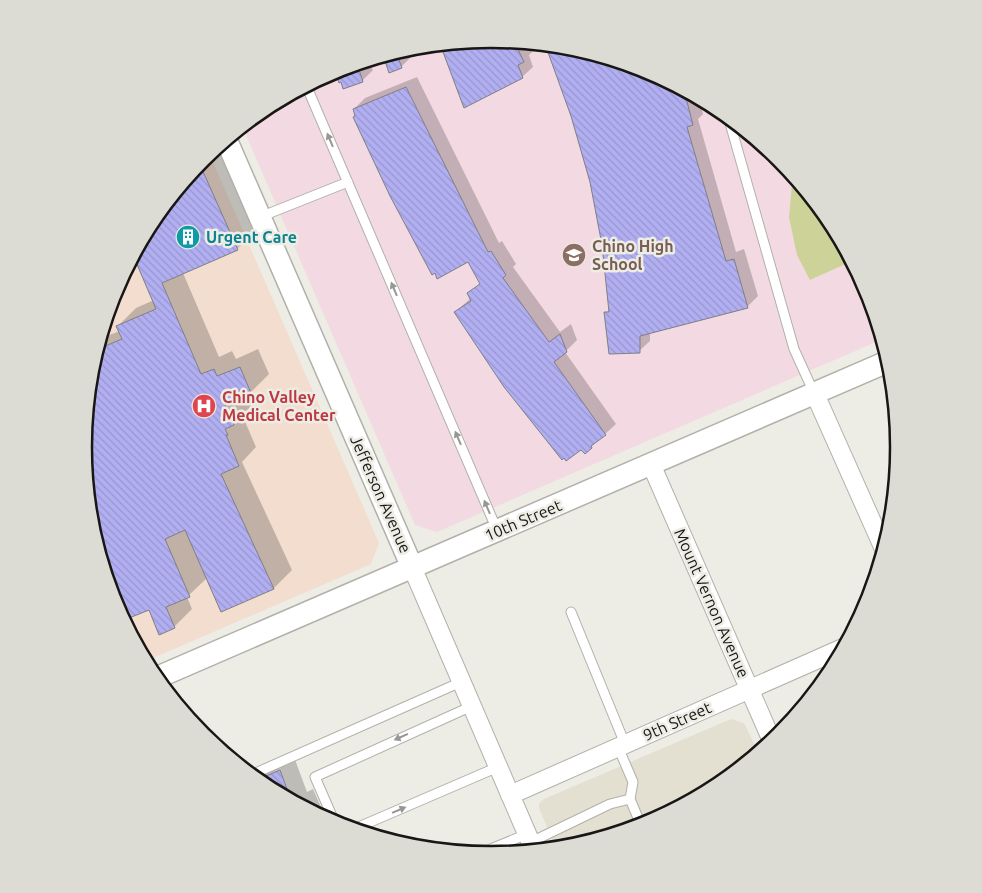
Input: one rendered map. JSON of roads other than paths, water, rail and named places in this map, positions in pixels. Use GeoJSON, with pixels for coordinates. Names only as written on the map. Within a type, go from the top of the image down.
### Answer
{"type":"FeatureCollection","features":[{"type":"Feature","properties":{"kind":"street","name":"Jefferson Avenue"},"geometry":{"type":"LineString","coordinates":[[229,146],[531,842]]}},
{"type":"Feature","properties":{"kind":"street","name":"10th Street"},"geometry":{"type":"LineString","coordinates":[[164,675],[881,365]]}},
{"type":"Feature","properties":{"kind":"street"},"geometry":{"type":"LineString","coordinates":[[815,394],[879,538]]}},
{"type":"Feature","properties":{"kind":"street","name":"Mount Vernon Avenue"},"geometry":{"type":"LineString","coordinates":[[651,464],[769,733]]}},
{"type":"Feature","properties":{"kind":"street","name":"9th Street"},"geometry":{"type":"LineString","coordinates":[[510,795],[833,652]]}},
{"type":"Feature","properties":{"kind":"lane"},"geometry":{"type":"LineString","coordinates":[[309,92],[498,531]]}},
{"type":"Feature","properties":{"kind":"lane"},"geometry":{"type":"LineString","coordinates":[[731,128],[794,349],[815,394]]}},
{"type":"Feature","properties":{"kind":"lane"},"geometry":{"type":"LineString","coordinates":[[260,217],[348,182]]}},
{"type":"Feature","properties":{"kind":"lane"},"geometry":{"type":"LineString","coordinates":[[571,612],[633,782],[630,799],[638,817]]}},
{"type":"Feature","properties":{"kind":"lane"},"geometry":{"type":"LineString","coordinates":[[260,771],[462,682]]}},
{"type":"Feature","properties":{"kind":"lane"},"geometry":{"type":"LineString","coordinates":[[330,811],[315,776],[472,706]]}},
{"type":"Feature","properties":{"kind":"lane"},"geometry":{"type":"LineString","coordinates":[[364,824],[498,767]]}},
{"type":"Feature","properties":{"kind":"lane"},"geometry":{"type":"LineString","coordinates":[[518,845],[531,842],[604,807],[630,799]]}},
{"type":"Feature","properties":{"kind":"place","name":"Urgent Care"},"geometry":{"type":"Point","coordinates":[188,237]}},
{"type":"Feature","properties":{"kind":"place","name":"Chino High School"},"geometry":{"type":"Point","coordinates":[574,255]}},
{"type":"Feature","properties":{"kind":"place","name":"Chino Valley Medical Center"},"geometry":{"type":"Point","coordinates":[204,406]}}]}
